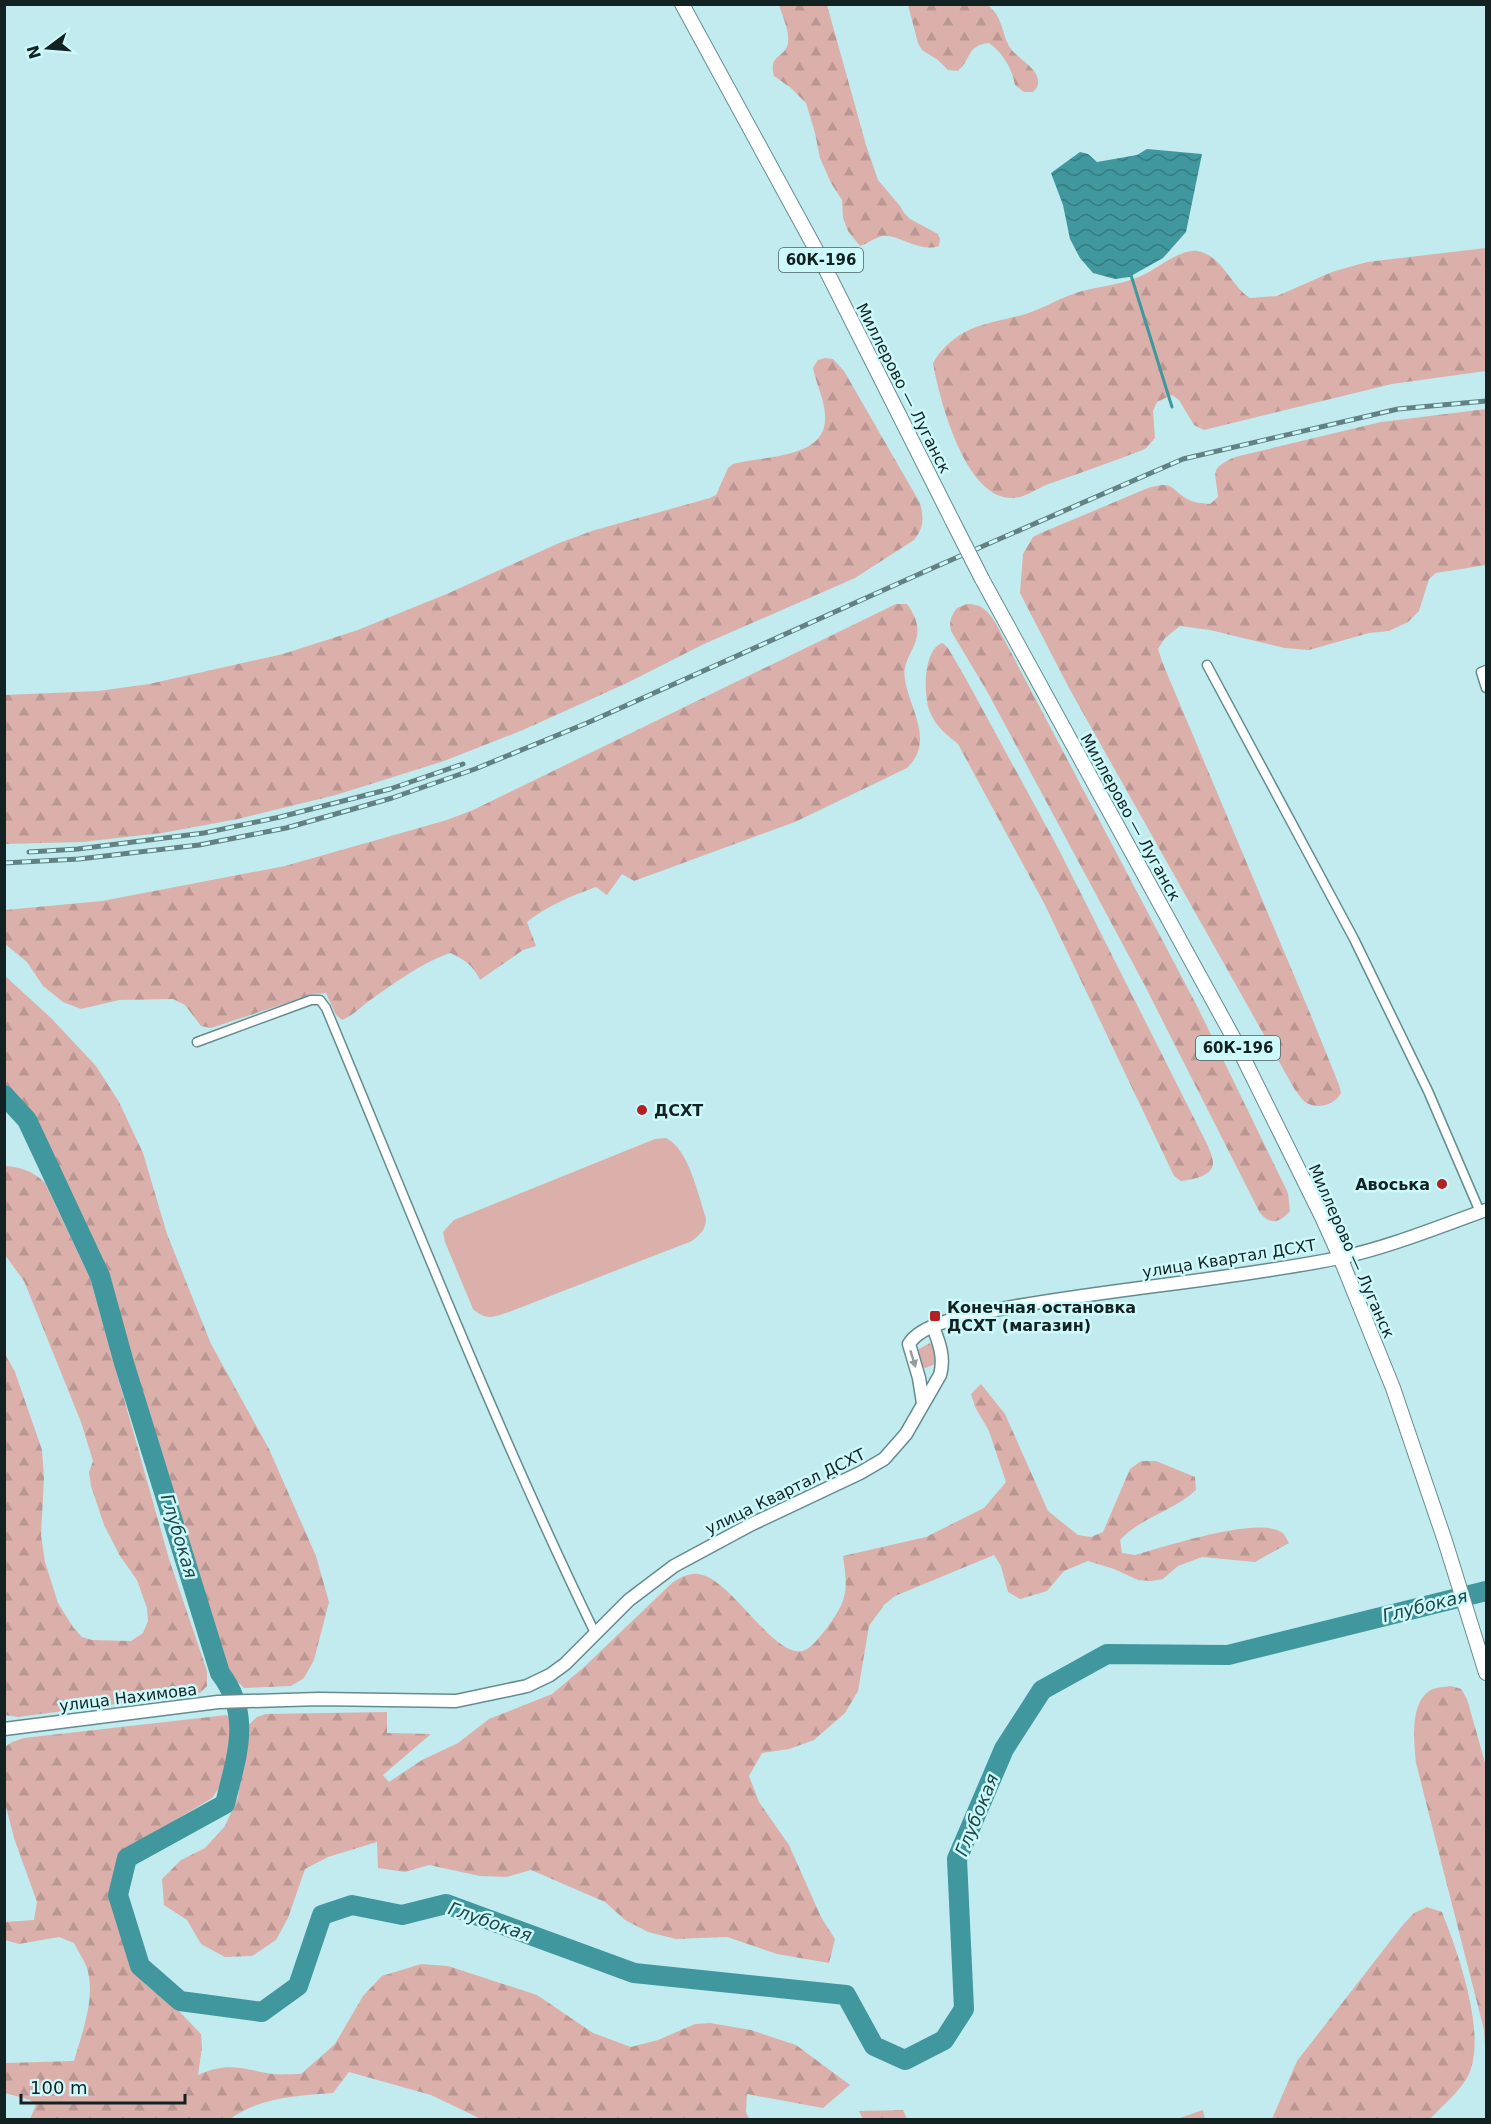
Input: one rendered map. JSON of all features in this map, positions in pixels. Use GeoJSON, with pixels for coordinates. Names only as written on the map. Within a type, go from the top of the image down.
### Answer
{"type":"FeatureCollection","features":[{"type":"Feature","properties":{"kind":"main road","name":"Миллерово — Луганск"},"geometry":{"type":"LineString","coordinates":[[682,4],[814,246],[982,579],[1233,1037],[1340,1257],[1382,1359],[1445,1541],[1485,1668]]}},
{"type":"Feature","properties":{"kind":"street"},"geometry":{"type":"LineString","coordinates":[[1207,665],[1354,939],[1483,1211]]}},
{"type":"Feature","properties":{"kind":"street"},"geometry":{"type":"LineString","coordinates":[[1486,670],[1482,672],[1486,688]]}},
{"type":"Feature","properties":{"kind":"street"},"geometry":{"type":"LineString","coordinates":[[197,1042],[311,1000],[320,1000],[326,1008],[553,1546],[595,1633]]}},
{"type":"Feature","properties":{"kind":"street","name":"улица Квартал ДСХТ"},"geometry":{"type":"LineString","coordinates":[[257,1700],[445,1702],[513,1690],[536,1682],[566,1665],[629,1600],[674,1566],[752,1524],[860,1473],[884,1459],[903,1439],[937,1382],[942,1366],[939,1344],[933,1327],[1015,1306],[1340,1257],[1394,1243],[1483,1211]]}},
{"type":"Feature","properties":{"kind":"street"},"geometry":{"type":"LineString","coordinates":[[923,1403],[919,1378],[909,1344],[915,1336],[933,1327]]}},
{"type":"Feature","properties":{"kind":"street","name":"улица Нахимова"},"geometry":{"type":"LineString","coordinates":[[4,1729],[218,1702],[257,1700]]}},
{"type":"Feature","properties":{"kind":"green space"},"geometry":{"type":"Polygon","coordinates":[[[779,5],[827,5],[878,180],[910,219],[938,234],[939,246],[924,247],[882,236],[860,246],[848,231],[843,218],[842,200],[831,183],[820,158],[806,103],[774,76],[773,63],[784,52],[788,43],[787,29],[779,5]]]}},
{"type":"Feature","properties":{"kind":"green space"},"geometry":{"type":"Polygon","coordinates":[[[908,5],[987,5],[999,19],[1011,49],[1031,67],[1037,76],[1038,86],[1033,92],[1024,92],[1015,85],[1006,61],[989,43],[973,49],[958,71],[948,70],[938,60],[922,50],[908,5]]]}},
{"type":"Feature","properties":{"kind":"green space"},"geometry":{"type":"Polygon","coordinates":[[[1486,248],[1486,371],[1392,384],[1204,430],[1194,425],[1179,400],[1172,395],[1157,402],[1153,411],[1155,438],[1145,449],[1016,498],[995,494],[981,482],[968,465],[957,444],[941,399],[933,363],[943,349],[960,335],[979,326],[1029,313],[1073,294],[1131,280],[1183,253],[1197,251],[1213,258],[1250,298],[1277,296],[1332,272],[1367,262],[1486,248]]]}},
{"type":"Feature","properties":{"kind":"green space"},"geometry":{"type":"Polygon","coordinates":[[[833,359],[844,371],[920,503],[922,513],[921,527],[914,540],[855,578],[704,644],[627,683],[523,730],[444,761],[336,795],[238,819],[162,833],[82,842],[5,844],[5,695],[98,691],[149,684],[283,654],[358,630],[449,593],[559,543],[595,530],[710,498],[716,495],[728,468],[733,464],[792,453],[806,448],[817,440],[823,429],[825,414],[813,368],[818,360],[833,359]]]}},
{"type":"Feature","properties":{"kind":"green space"},"geometry":{"type":"Polygon","coordinates":[[[1486,409],[1486,565],[1436,573],[1429,579],[1419,611],[1408,622],[1389,631],[1369,633],[1309,650],[1285,648],[1210,630],[1180,626],[1165,638],[1158,649],[1339,1085],[1341,1093],[1335,1101],[1315,1106],[1304,1101],[1295,1090],[1069,688],[1020,593],[1023,554],[1033,537],[1148,488],[1167,485],[1190,500],[1210,504],[1218,497],[1215,477],[1217,468],[1235,457],[1381,422],[1486,409]]]}},
{"type":"Feature","properties":{"kind":"green space"},"geometry":{"type":"Polygon","coordinates":[[[896,604],[907,604],[917,627],[917,637],[907,661],[905,680],[920,736],[915,758],[907,768],[795,822],[634,881],[622,874],[607,895],[596,887],[560,902],[527,922],[536,946],[523,950],[480,980],[468,964],[450,953],[408,974],[342,1020],[336,1015],[326,993],[314,994],[211,1028],[201,1026],[185,1005],[173,999],[119,1000],[81,1009],[63,1002],[43,986],[27,962],[5,944],[5,910],[102,901],[285,866],[447,820],[473,810],[896,604]]]}},
{"type":"Feature","properties":{"kind":"green space"},"geometry":{"type":"Polygon","coordinates":[[[967,604],[984,608],[995,622],[1197,1006],[1288,1193],[1290,1211],[1283,1218],[1272,1221],[1260,1213],[1144,984],[988,693],[951,631],[950,621],[953,614],[957,608],[967,604]]]}},
{"type":"Feature","properties":{"kind":"green space"},"geometry":{"type":"Polygon","coordinates":[[[943,643],[966,679],[1058,848],[1207,1144],[1213,1163],[1206,1174],[1181,1181],[1174,1176],[1045,905],[958,744],[942,730],[932,717],[926,695],[926,673],[932,653],[936,646],[943,643]]]}},
{"type":"Feature","properties":{"kind":"green space"},"geometry":{"type":"Polygon","coordinates":[[[4,975],[51,1018],[96,1066],[119,1102],[143,1153],[167,1234],[211,1344],[269,1449],[316,1556],[329,1602],[314,1660],[304,1678],[291,1686],[244,1688],[233,1677],[222,1655],[140,1397],[109,1284],[49,1147],[31,1113],[5,1085],[4,975]]]}},
{"type":"Feature","properties":{"kind":"green space"},"geometry":{"type":"Polygon","coordinates":[[[666,1138],[681,1152],[696,1185],[706,1218],[704,1229],[698,1236],[692,1241],[509,1312],[486,1317],[473,1309],[445,1242],[443,1232],[454,1220],[655,1139],[666,1138]]]}},
{"type":"Feature","properties":{"kind":"green space"},"geometry":{"type":"Polygon","coordinates":[[[5,1166],[26,1170],[45,1183],[90,1278],[169,1559],[207,1671],[207,1686],[200,1693],[18,1717],[5,1715],[5,1354],[15,1372],[42,1450],[44,1478],[41,1535],[45,1562],[58,1603],[82,1637],[92,1640],[131,1641],[143,1633],[148,1621],[147,1608],[137,1580],[120,1556],[104,1525],[91,1486],[89,1472],[93,1461],[81,1422],[24,1281],[5,1255],[5,1166]]]}},
{"type":"Feature","properties":{"kind":"green space"},"geometry":{"type":"Polygon","coordinates":[[[930,1343],[938,1359],[936,1364],[925,1368],[921,1365],[917,1350],[930,1343]]]}},
{"type":"Feature","properties":{"kind":"green space"},"geometry":{"type":"Polygon","coordinates":[[[981,1384],[1005,1414],[1048,1511],[1078,1535],[1091,1537],[1103,1532],[1130,1469],[1141,1461],[1156,1461],[1195,1477],[1196,1490],[1128,1532],[1120,1540],[1122,1553],[1135,1555],[1210,1534],[1252,1528],[1269,1528],[1281,1532],[1289,1543],[1255,1562],[1202,1557],[1178,1566],[1163,1579],[1151,1581],[1138,1580],[1088,1561],[1064,1571],[1047,1591],[1020,1599],[1008,1592],[1001,1566],[994,1555],[895,1596],[884,1605],[869,1626],[858,1691],[845,1713],[814,1740],[789,1749],[762,1753],[749,1776],[759,1802],[789,1845],[821,1917],[835,1939],[829,1963],[777,1954],[727,1937],[676,1939],[648,1932],[625,1920],[605,1902],[531,1870],[506,1877],[480,1876],[429,1865],[405,1872],[378,1868],[377,1842],[328,1857],[305,1869],[288,1918],[276,1940],[252,1956],[225,1957],[201,1944],[187,1920],[164,1905],[162,1879],[181,1860],[205,1848],[225,1826],[238,1797],[246,1727],[257,1717],[266,1714],[387,1712],[387,1733],[431,1734],[383,1775],[389,1782],[422,1760],[458,1743],[489,1719],[552,1694],[583,1668],[672,1583],[691,1574],[711,1579],[783,1645],[795,1651],[807,1649],[826,1629],[839,1610],[845,1595],[846,1578],[843,1556],[926,1537],[984,1508],[1006,1482],[989,1431],[975,1407],[971,1394],[981,1384]]]}},
{"type":"Feature","properties":{"kind":"green space"},"geometry":{"type":"Polygon","coordinates":[[[1451,1686],[1461,1689],[1467,1699],[1486,1766],[1486,2058],[1484,2030],[1415,1755],[1414,1724],[1419,1704],[1431,1690],[1451,1686]]]}},
{"type":"Feature","properties":{"kind":"green space"},"geometry":{"type":"Polygon","coordinates":[[[227,1715],[232,1719],[233,1729],[230,1758],[221,1785],[212,1798],[177,1819],[123,1857],[116,1877],[112,1907],[134,1967],[146,1985],[177,2009],[201,2034],[202,2047],[198,2075],[227,2067],[273,2074],[301,2074],[335,2044],[363,1996],[382,1976],[421,1964],[448,1966],[537,1995],[593,2033],[631,2047],[658,2040],[695,2024],[710,2023],[751,2030],[796,2045],[850,2085],[823,2108],[747,2094],[746,2112],[749,2119],[481,2119],[431,2095],[349,2072],[333,2093],[266,2102],[230,2119],[30,2119],[36,2105],[30,2100],[5,2093],[5,2063],[74,2061],[87,2015],[90,1992],[87,1968],[74,1943],[59,1937],[19,1944],[5,1940],[5,1922],[34,1920],[37,1902],[14,1838],[5,1803],[5,1747],[24,1738],[227,1715]]]}},
{"type":"Feature","properties":{"kind":"green space"},"geometry":{"type":"Polygon","coordinates":[[[1427,1907],[1442,1912],[1469,1995],[1475,2041],[1473,2061],[1463,2084],[1430,2119],[1272,2119],[1297,2061],[1402,1926],[1414,1913],[1427,1907]]]}},
{"type":"Feature","properties":{"kind":"green space"},"geometry":{"type":"Polygon","coordinates":[[[903,2110],[907,2119],[863,2119],[859,2111],[903,2110]]]}},
{"type":"Feature","properties":{"kind":"green space"},"geometry":{"type":"Polygon","coordinates":[[[1203,2110],[1205,2119],[1177,2119],[1203,2110]]]}},
{"type":"Feature","properties":{"kind":"water"},"geometry":{"type":"Polygon","coordinates":[[[1147,149],[1202,154],[1186,232],[1163,258],[1129,277],[1115,279],[1093,273],[1080,258],[1070,239],[1063,205],[1051,173],[1080,152],[1088,154],[1097,162],[1137,155],[1147,149]]]}},
{"type":"Feature","properties":{"kind":"waterway"},"geometry":{"type":"LineString","coordinates":[[1130,272],[1172,407]]}},
{"type":"Feature","properties":{"kind":"waterway","name":"Глубокая"},"geometry":{"type":"LineString","coordinates":[[4,1095],[27,1120],[100,1276],[124,1363],[220,1673],[236,1705],[239,1737],[225,1804],[127,1858],[118,1895],[140,1966],[180,2001],[262,2012],[298,1986],[322,1915],[352,1905],[402,1915],[446,1904],[634,1973],[846,1995],[874,2046],[905,2060],[944,2040],[964,2009],[957,1859],[1004,1749],[1042,1690],[1107,1654],[1228,1655],[1486,1591]]}},
{"type":"Feature","properties":{"kind":"railway"},"geometry":{"type":"LineString","coordinates":[[4,863],[79,859],[199,845],[286,828],[392,798],[475,769],[587,723],[1183,459],[1398,409],[1486,401]]}},
{"type":"Feature","properties":{"kind":"railway"},"geometry":{"type":"LineString","coordinates":[[29,852],[78,849],[204,833],[280,817],[390,789],[463,764]]}},
{"type":"Feature","properties":{"kind":"place","name":"ДСХТ"},"geometry":{"type":"Point","coordinates":[642,1110]}},
{"type":"Feature","properties":{"kind":"place","name":"Авоська"},"geometry":{"type":"Point","coordinates":[1442,1184]}},
{"type":"Feature","properties":{"kind":"place","name":"Конечная остановка ДСХТ (магазин)"},"geometry":{"type":"Point","coordinates":[935,1316]}}]}
